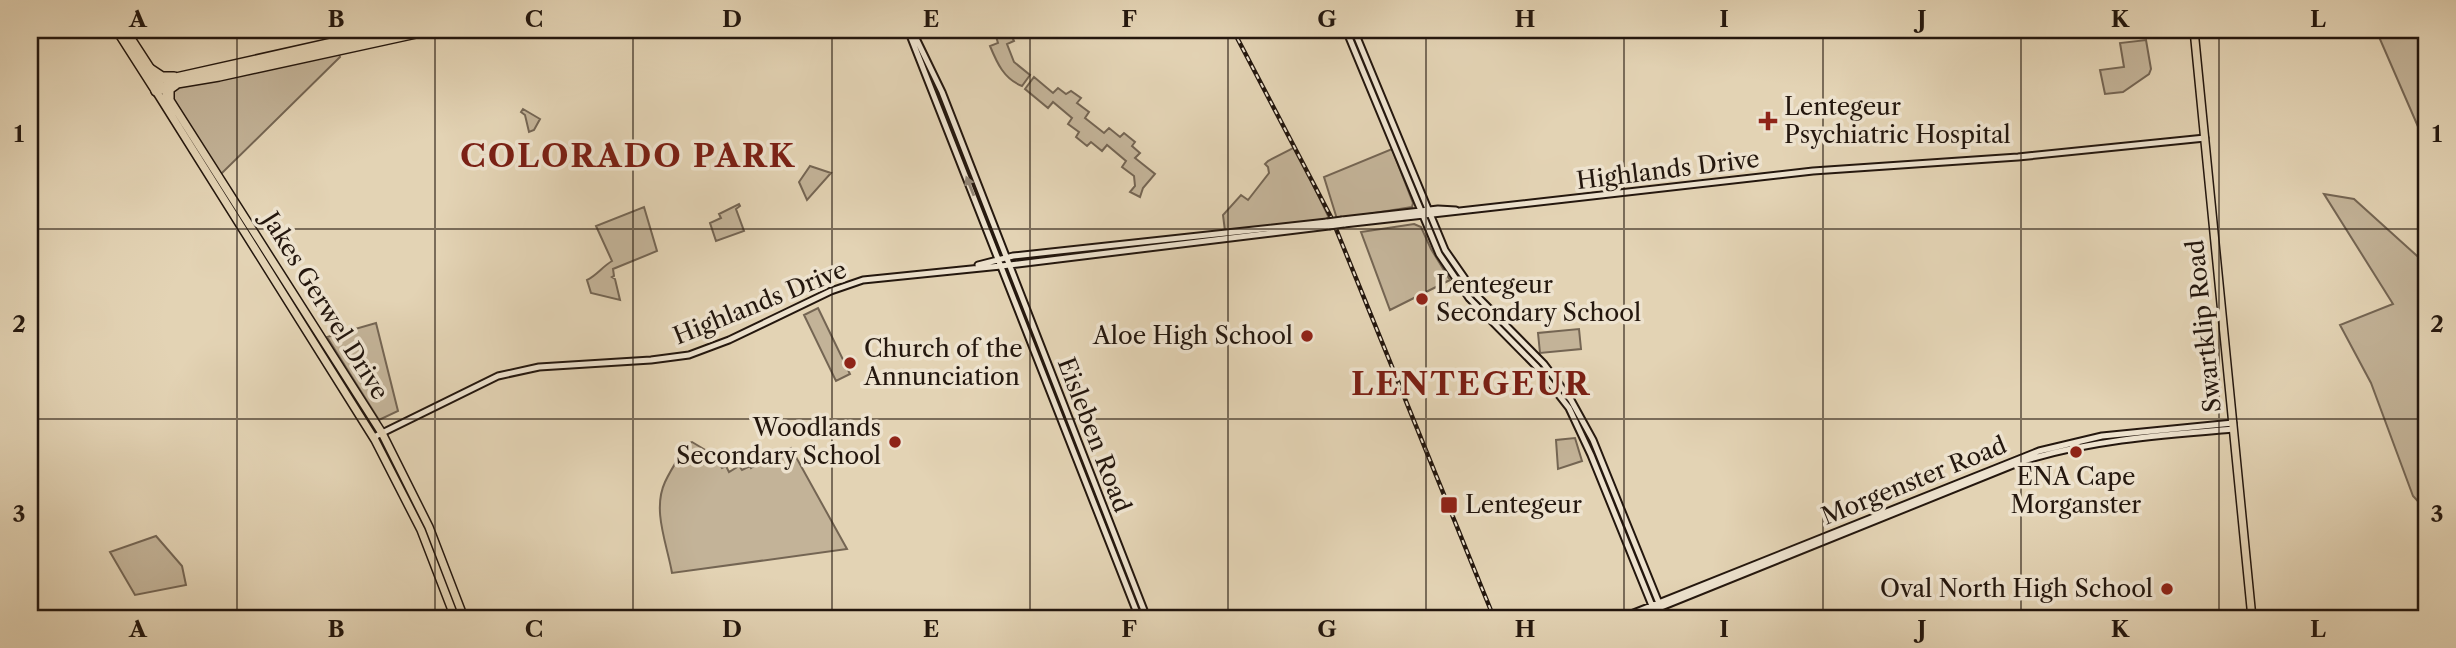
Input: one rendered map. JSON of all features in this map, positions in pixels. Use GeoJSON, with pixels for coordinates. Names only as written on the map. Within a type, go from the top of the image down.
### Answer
{"type":"FeatureCollection","features":[{"type":"Feature","properties":{"kind":"highway","name":"Jakes Gerwel Drive"},"geometry":{"type":"LineString","coordinates":[[117,30],[158,87]]}},
{"type":"Feature","properties":{"kind":"highway","name":"Jakes Gerwel Drive"},"geometry":{"type":"LineString","coordinates":[[125,30],[158,87]]}},
{"type":"Feature","properties":{"kind":"highway"},"geometry":{"type":"LineString","coordinates":[[158,87],[177,80],[390,30]]}},
{"type":"Feature","properties":{"kind":"highway"},"geometry":{"type":"LineString","coordinates":[[150,69],[162,77],[177,80],[212,78],[430,30]]}},
{"type":"Feature","properties":{"kind":"highway"},"geometry":{"type":"LineString","coordinates":[[169,98],[169,89],[177,80]]}},
{"type":"Feature","properties":{"kind":"main road","name":"Eisleben Road"},"geometry":{"type":"LineString","coordinates":[[910,30],[942,92],[1147,618]]}},
{"type":"Feature","properties":{"kind":"main road","name":"Eisleben Road"},"geometry":{"type":"LineString","coordinates":[[910,30],[1139,618]]}},
{"type":"Feature","properties":{"kind":"main road"},"geometry":{"type":"LineString","coordinates":[[1346,30],[1439,254],[1480,311],[1544,374],[1573,415],[1656,606],[1665,618]]}},
{"type":"Feature","properties":{"kind":"main road"},"geometry":{"type":"LineString","coordinates":[[1354,30],[1446,250],[1468,286],[1544,364],[1581,416],[1656,606],[1657,618]]}},
{"type":"Feature","properties":{"kind":"main road","name":"Swartklip Road"},"geometry":{"type":"LineString","coordinates":[[2194,30],[2252,618]]}},
{"type":"Feature","properties":{"kind":"main road","name":"Jakes Gerwel Drive"},"geometry":{"type":"LineString","coordinates":[[158,87],[169,98],[382,434],[429,527],[464,618]]}},
{"type":"Feature","properties":{"kind":"main road","name":"Jakes Gerwel Drive"},"geometry":{"type":"LineString","coordinates":[[158,87],[374,438],[424,536],[455,618]]}},
{"type":"Feature","properties":{"kind":"main road","name":"Highlands Drive"},"geometry":{"type":"LineString","coordinates":[[374,438],[490,379],[520,370],[549,366],[689,355],[729,340],[850,284],[879,278],[1421,213],[1827,170],[2018,158],[2205,138]]}},
{"type":"Feature","properties":{"kind":"main road","name":"Highlands Drive"},"geometry":{"type":"LineString","coordinates":[[1000,264],[1007,258],[1328,224]]}},
{"type":"Feature","properties":{"kind":"main road","name":"Morgenster Road"},"geometry":{"type":"LineString","coordinates":[[1621,618],[2023,461],[2082,445],[2233,426]]}},
{"type":"Feature","properties":{"kind":"main road","name":"Morgenster Road"},"geometry":{"type":"LineString","coordinates":[[1634,618],[1656,606],[2039,451],[2102,436],[2233,426]]}},
{"type":"Feature","properties":{"kind":"main road"},"geometry":{"type":"LineString","coordinates":[[2068,456],[2071,450],[2082,445]]}},
{"type":"Feature","properties":{"kind":"shaded area"},"geometry":{"type":"Polygon","coordinates":[[[994,30],[1009,30],[1014,41],[1007,44],[1014,62],[1030,75],[1022,86],[1006,75],[995,58],[990,46],[998,43],[994,30]]]}},
{"type":"Feature","properties":{"kind":"shaded area"},"geometry":{"type":"Polygon","coordinates":[[[2376,30],[2426,30],[2426,145],[2376,30]]]}},
{"type":"Feature","properties":{"kind":"shaded area"},"geometry":{"type":"Polygon","coordinates":[[[2146,40],[2151,69],[2149,74],[2123,92],[2105,94],[2100,70],[2124,67],[2120,43],[2146,40]]]}},
{"type":"Feature","properties":{"kind":"shaded area"},"geometry":{"type":"Polygon","coordinates":[[[338,52],[340,57],[221,174],[172,97],[173,87],[338,52]]]}},
{"type":"Feature","properties":{"kind":"shaded area"},"geometry":{"type":"Polygon","coordinates":[[[1034,77],[1053,93],[1058,88],[1066,94],[1071,91],[1081,98],[1077,103],[1089,112],[1085,118],[1104,133],[1109,128],[1120,137],[1124,133],[1135,142],[1132,146],[1140,153],[1135,158],[1155,174],[1143,188],[1140,197],[1130,192],[1135,186],[1134,176],[1122,167],[1126,161],[1107,145],[1102,151],[1091,142],[1087,146],[1076,137],[1079,132],[1068,124],[1072,118],[1053,102],[1048,108],[1025,89],[1034,77]]]}},
{"type":"Feature","properties":{"kind":"shaded area"},"geometry":{"type":"Polygon","coordinates":[[[523,109],[540,119],[534,130],[529,132],[525,115],[521,112],[523,109]]]}},
{"type":"Feature","properties":{"kind":"shaded area"},"geometry":{"type":"Polygon","coordinates":[[[1295,147],[1330,220],[1225,231],[1223,215],[1241,195],[1248,200],[1269,173],[1265,164],[1295,147]]]}},
{"type":"Feature","properties":{"kind":"shaded area"},"geometry":{"type":"Polygon","coordinates":[[[1392,149],[1413,203],[1412,207],[1337,219],[1324,177],[1392,149]]]}},
{"type":"Feature","properties":{"kind":"shaded area"},"geometry":{"type":"Polygon","coordinates":[[[810,166],[831,173],[807,200],[799,182],[810,166]]]}},
{"type":"Feature","properties":{"kind":"shaded area"},"geometry":{"type":"Polygon","coordinates":[[[2324,194],[2354,199],[2426,264],[2426,510],[2413,496],[2371,383],[2340,325],[2393,304],[2324,194]]]}},
{"type":"Feature","properties":{"kind":"shaded area"},"geometry":{"type":"Polygon","coordinates":[[[739,204],[736,209],[744,231],[716,241],[710,223],[721,218],[719,214],[739,204]]]}},
{"type":"Feature","properties":{"kind":"shaded area"},"geometry":{"type":"Polygon","coordinates":[[[644,207],[657,251],[613,269],[612,277],[615,279],[620,300],[591,293],[587,280],[612,261],[596,226],[644,207]]]}},
{"type":"Feature","properties":{"kind":"shaded area"},"geometry":{"type":"Polygon","coordinates":[[[1414,224],[1421,227],[1450,280],[1390,310],[1361,232],[1414,224]]]}},
{"type":"Feature","properties":{"kind":"shaded area"},"geometry":{"type":"Polygon","coordinates":[[[818,308],[850,374],[836,381],[804,315],[818,308]]]}},
{"type":"Feature","properties":{"kind":"shaded area"},"geometry":{"type":"Polygon","coordinates":[[[376,323],[398,411],[379,420],[327,337],[376,323]]]}},
{"type":"Feature","properties":{"kind":"shaded area"},"geometry":{"type":"Polygon","coordinates":[[[1579,329],[1581,349],[1540,353],[1538,333],[1579,329]]]}},
{"type":"Feature","properties":{"kind":"shaded area"},"geometry":{"type":"Polygon","coordinates":[[[1575,438],[1582,461],[1558,469],[1556,440],[1575,438]]]}},
{"type":"Feature","properties":{"kind":"shaded area"},"geometry":{"type":"Polygon","coordinates":[[[692,442],[707,451],[700,456],[704,464],[711,461],[714,465],[719,462],[722,468],[726,466],[729,472],[739,466],[742,470],[750,466],[751,468],[769,456],[771,459],[791,448],[847,549],[672,573],[660,515],[661,493],[687,444],[692,442]]]}},
{"type":"Feature","properties":{"kind":"shaded area"},"geometry":{"type":"Polygon","coordinates":[[[156,536],[182,566],[186,585],[135,595],[110,552],[156,536]]]}},
{"type":"Feature","properties":{"kind":"railway"},"geometry":{"type":"LineString","coordinates":[[1233,30],[1332,219],[1494,618]]}},
{"type":"Feature","properties":{"kind":"place","name":"Lentegeur Psychiatric Hospital"},"geometry":{"type":"Point","coordinates":[1768,121]}},
{"type":"Feature","properties":{"kind":"place","name":"Lentegeur Secondary School"},"geometry":{"type":"Point","coordinates":[1422,299]}},
{"type":"Feature","properties":{"kind":"place","name":"Aloe High School"},"geometry":{"type":"Point","coordinates":[1307,336]}},
{"type":"Feature","properties":{"kind":"place","name":"Church of the Annunciation"},"geometry":{"type":"Point","coordinates":[850,363]}},
{"type":"Feature","properties":{"kind":"place","name":"Woodlands Secondary School"},"geometry":{"type":"Point","coordinates":[895,442]}},
{"type":"Feature","properties":{"kind":"place","name":"ENA Cape Morganster"},"geometry":{"type":"Point","coordinates":[2076,452]}},
{"type":"Feature","properties":{"kind":"place","name":"Lentegeur"},"geometry":{"type":"Point","coordinates":[1449,505]}},
{"type":"Feature","properties":{"kind":"place","name":"Oval North High School"},"geometry":{"type":"Point","coordinates":[2167,589]}},
{"type":"Feature","properties":{"kind":"district","name":"COLORADO PARK"},"geometry":{"type":"Point","coordinates":[628,156]}},
{"type":"Feature","properties":{"kind":"district","name":"LENTEGEUR"},"geometry":{"type":"Point","coordinates":[1471,384]}}]}
